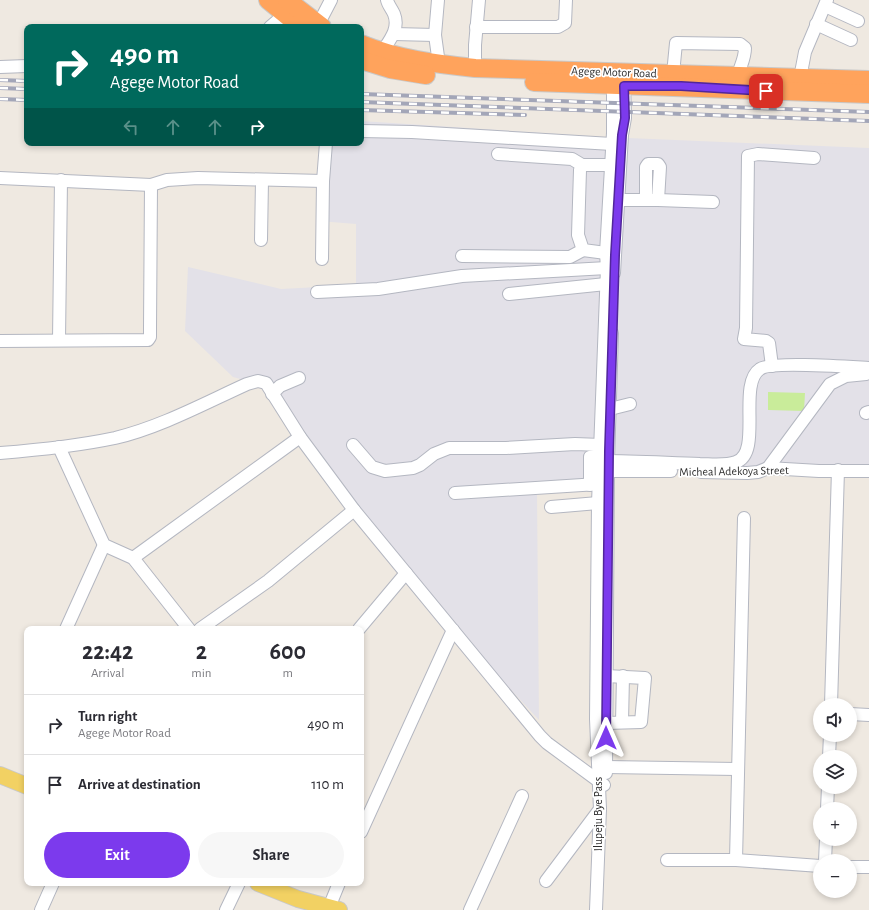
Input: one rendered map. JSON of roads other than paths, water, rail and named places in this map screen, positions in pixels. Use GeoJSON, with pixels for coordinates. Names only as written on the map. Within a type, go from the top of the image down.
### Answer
{"type":"FeatureCollection","features":[{"type":"Feature","properties":{"kind":"highway"},"geometry":{"type":"LineString","coordinates":[[268,0],[316,24]]}},
{"type":"Feature","properties":{"kind":"highway"},"geometry":{"type":"LineString","coordinates":[[286,8],[299,24]]}},
{"type":"Feature","properties":{"kind":"highway","name":"Agege Motor Road"},"geometry":{"type":"LineString","coordinates":[[364,45],[382,52],[439,64],[618,78],[681,86],[800,78],[869,80]]}},
{"type":"Feature","properties":{"kind":"highway","name":"Agege Motor Road"},"geometry":{"type":"LineString","coordinates":[[364,61],[390,69],[427,75],[474,79],[618,78],[673,74],[737,83],[869,94]]}},
{"type":"Feature","properties":{"kind":"main road"},"geometry":{"type":"LineString","coordinates":[[0,775],[24,785]]}},
{"type":"Feature","properties":{"kind":"main road"},"geometry":{"type":"LineString","coordinates":[[266,886],[298,899],[332,909]]}},
{"type":"Feature","properties":{"kind":"street"},"geometry":{"type":"LineString","coordinates":[[321,24],[331,0]]}},
{"type":"Feature","properties":{"kind":"street"},"geometry":{"type":"LineString","coordinates":[[382,52],[394,34],[396,25],[395,16],[387,0]]}},
{"type":"Feature","properties":{"kind":"street"},"geometry":{"type":"LineString","coordinates":[[438,0],[435,35],[439,64]]}},
{"type":"Feature","properties":{"kind":"street"},"geometry":{"type":"LineString","coordinates":[[475,68],[476,27],[479,0]]}},
{"type":"Feature","properties":{"kind":"street"},"geometry":{"type":"LineString","coordinates":[[476,27],[558,28],[565,23],[566,0]]}},
{"type":"Feature","properties":{"kind":"street"},"geometry":{"type":"LineString","coordinates":[[800,78],[805,52],[826,3],[858,21]]}},
{"type":"Feature","properties":{"kind":"street"},"geometry":{"type":"LineString","coordinates":[[273,24],[286,8]]}},
{"type":"Feature","properties":{"kind":"street"},"geometry":{"type":"LineString","coordinates":[[816,24],[851,40]]}},
{"type":"Feature","properties":{"kind":"street"},"geometry":{"type":"LineString","coordinates":[[394,34],[435,35]]}},
{"type":"Feature","properties":{"kind":"street"},"geometry":{"type":"LineString","coordinates":[[673,74],[676,43],[743,45],[745,48],[745,60],[737,83]]}},
{"type":"Feature","properties":{"kind":"street"},"geometry":{"type":"LineString","coordinates":[[0,67],[24,66]]}},
{"type":"Feature","properties":{"kind":"street","name":"Ilupeju Bye Pass"},"geometry":{"type":"LineString","coordinates":[[596,910],[600,809],[602,785],[606,767],[607,723],[603,465],[601,445],[607,268],[606,253],[612,144],[618,78]]}},
{"type":"Feature","properties":{"kind":"street","name":"Ilupeju Bye Pass"},"geometry":{"type":"LineString","coordinates":[[604,910],[602,785],[596,719],[598,503],[594,487],[603,465],[610,409],[615,255],[620,169],[625,118],[618,78]]}},
{"type":"Feature","properties":{"kind":"street"},"geometry":{"type":"LineString","coordinates":[[364,131],[412,132],[612,144]]}},
{"type":"Feature","properties":{"kind":"street"},"geometry":{"type":"LineString","coordinates":[[322,259],[323,181],[326,146]]}},
{"type":"Feature","properties":{"kind":"street"},"geometry":{"type":"LineString","coordinates":[[498,154],[572,159],[582,165],[608,165],[611,168]]}},
{"type":"Feature","properties":{"kind":"street"},"geometry":{"type":"LineString","coordinates":[[814,158],[758,154],[748,156],[746,328],[744,339],[766,341],[769,343],[772,366],[869,368]]}},
{"type":"Feature","properties":{"kind":"street"},"geometry":{"type":"LineString","coordinates":[[646,200],[646,167],[648,164],[658,164],[660,167],[658,200]]}},
{"type":"Feature","properties":{"kind":"street"},"geometry":{"type":"LineString","coordinates":[[582,165],[580,170],[578,234],[583,250]]}},
{"type":"Feature","properties":{"kind":"street"},"geometry":{"type":"LineString","coordinates":[[0,178],[151,185],[167,180],[198,178],[323,181]]}},
{"type":"Feature","properties":{"kind":"street"},"geometry":{"type":"LineString","coordinates":[[58,340],[61,180]]}},
{"type":"Feature","properties":{"kind":"street"},"geometry":{"type":"LineString","coordinates":[[261,240],[262,180]]}},
{"type":"Feature","properties":{"kind":"street"},"geometry":{"type":"LineString","coordinates":[[0,341],[148,340],[150,337],[151,185]]}},
{"type":"Feature","properties":{"kind":"street"},"geometry":{"type":"LineString","coordinates":[[619,200],[713,202]]}},
{"type":"Feature","properties":{"kind":"street"},"geometry":{"type":"LineString","coordinates":[[462,256],[570,257],[583,250],[606,253]]}},
{"type":"Feature","properties":{"kind":"street"},"geometry":{"type":"LineString","coordinates":[[317,292],[378,289],[462,276],[607,268]]}},
{"type":"Feature","properties":{"kind":"street"},"geometry":{"type":"LineString","coordinates":[[509,294],[606,284]]}},
{"type":"Feature","properties":{"kind":"street","name":"Micheal Adekoya Street"},"geometry":{"type":"LineString","coordinates":[[603,465],[711,464],[736,462],[745,455],[748,444],[753,376],[760,369],[772,366]]}},
{"type":"Feature","properties":{"kind":"street"},"geometry":{"type":"LineString","coordinates":[[768,468],[830,384],[846,376],[869,374]]}},
{"type":"Feature","properties":{"kind":"street"},"geometry":{"type":"LineString","coordinates":[[272,394],[280,386],[299,378]]}},
{"type":"Feature","properties":{"kind":"street"},"geometry":{"type":"LineString","coordinates":[[0,453],[59,447],[115,438],[140,430],[247,384],[258,382],[266,383],[300,437],[354,510],[547,743],[602,785]]}},
{"type":"Feature","properties":{"kind":"street"},"geometry":{"type":"LineString","coordinates":[[610,409],[630,404]]}},
{"type":"Feature","properties":{"kind":"street"},"geometry":{"type":"LineString","coordinates":[[133,558],[300,437]]}},
{"type":"Feature","properties":{"kind":"street"},"geometry":{"type":"LineString","coordinates":[[353,445],[372,467],[385,471],[413,468],[420,465],[434,454],[449,448],[506,448],[575,444],[601,445]]}},
{"type":"Feature","properties":{"kind":"street"},"geometry":{"type":"LineString","coordinates":[[59,447],[104,545],[133,558],[187,626]]}},
{"type":"Feature","properties":{"kind":"street"},"geometry":{"type":"LineString","coordinates":[[455,493],[594,487],[590,457],[600,455],[603,465]]}},
{"type":"Feature","properties":{"kind":"street","name":"Micheal Adekoya Street"},"geometry":{"type":"LineString","coordinates":[[603,465],[739,473],[758,472],[768,468],[869,471]]}},
{"type":"Feature","properties":{"kind":"street"},"geometry":{"type":"LineString","coordinates":[[831,698],[838,470]]}},
{"type":"Feature","properties":{"kind":"street"},"geometry":{"type":"LineString","coordinates":[[551,506],[598,503]]}},
{"type":"Feature","properties":{"kind":"street"},"geometry":{"type":"LineString","coordinates":[[204,626],[268,581],[354,510]]}},
{"type":"Feature","properties":{"kind":"street"},"geometry":{"type":"LineString","coordinates":[[736,860],[744,518]]}},
{"type":"Feature","properties":{"kind":"street"},"geometry":{"type":"LineString","coordinates":[[67,626],[104,545]]}},
{"type":"Feature","properties":{"kind":"street"},"geometry":{"type":"LineString","coordinates":[[362,626],[406,573]]}},
{"type":"Feature","properties":{"kind":"street"},"geometry":{"type":"LineString","coordinates":[[364,825],[453,630]]}},
{"type":"Feature","properties":{"kind":"street"},"geometry":{"type":"LineString","coordinates":[[606,676],[645,678],[641,722],[607,723]]}},
{"type":"Feature","properties":{"kind":"street"},"geometry":{"type":"LineString","coordinates":[[622,722],[623,676]]}},
{"type":"Feature","properties":{"kind":"street"},"geometry":{"type":"LineString","coordinates":[[857,714],[869,715]]}},
{"type":"Feature","properties":{"kind":"street"},"geometry":{"type":"LineString","coordinates":[[606,767],[737,769]]}},
{"type":"Feature","properties":{"kind":"street"},"geometry":{"type":"LineString","coordinates":[[470,910],[522,796]]}},
{"type":"Feature","properties":{"kind":"street"},"geometry":{"type":"LineString","coordinates":[[546,881],[600,809]]}},
{"type":"Feature","properties":{"kind":"street"},"geometry":{"type":"LineString","coordinates":[[667,860],[736,860],[813,866]]}},
{"type":"Feature","properties":{"kind":"street"},"geometry":{"type":"LineString","coordinates":[[857,867],[869,867]]}},
{"type":"Feature","properties":{"kind":"street"},"geometry":{"type":"LineString","coordinates":[[41,910],[52,886]]}},
{"type":"Feature","properties":{"kind":"street"},"geometry":{"type":"LineString","coordinates":[[226,910],[237,886]]}},
{"type":"Feature","properties":{"kind":"street"},"geometry":{"type":"LineString","coordinates":[[332,909],[339,886]]}},
{"type":"Feature","properties":{"kind":"railway"},"geometry":{"type":"LineString","coordinates":[[0,80],[24,81]]}},
{"type":"Feature","properties":{"kind":"railway"},"geometry":{"type":"LineString","coordinates":[[0,88],[24,89]]}},
{"type":"Feature","properties":{"kind":"railway"},"geometry":{"type":"LineString","coordinates":[[364,94],[869,112]]}},
{"type":"Feature","properties":{"kind":"railway"},"geometry":{"type":"LineString","coordinates":[[0,99],[24,100]]}},
{"type":"Feature","properties":{"kind":"railway"},"geometry":{"type":"LineString","coordinates":[[364,102],[869,121]]}},
{"type":"Feature","properties":{"kind":"railway"},"geometry":{"type":"LineString","coordinates":[[364,110],[525,115]]}}]}
